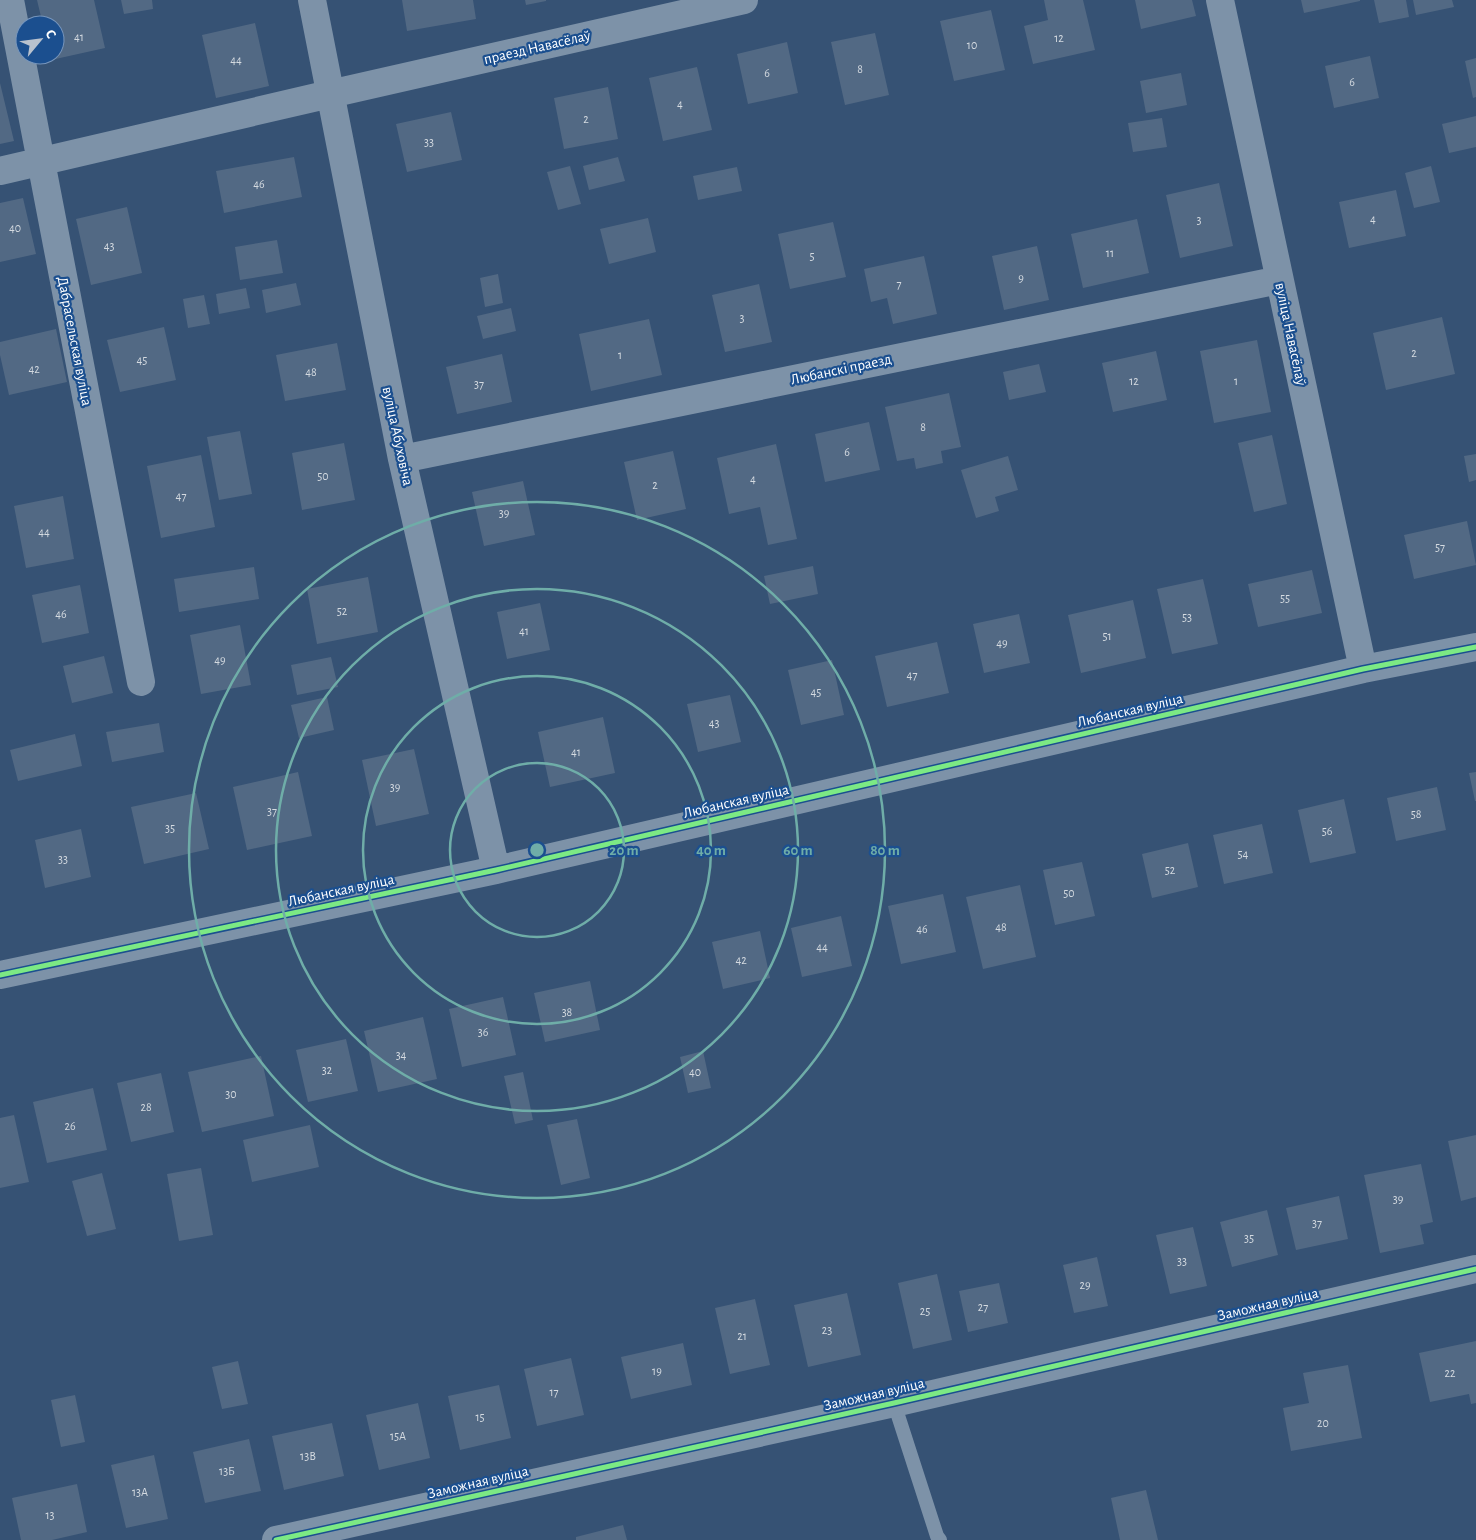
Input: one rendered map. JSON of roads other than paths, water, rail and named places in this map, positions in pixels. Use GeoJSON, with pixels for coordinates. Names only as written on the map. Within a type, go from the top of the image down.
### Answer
{"type":"FeatureCollection","features":[{"type":"Feature","properties":{"kind":"street","name":"Дабрасельская вуліца"},"geometry":{"type":"LineString","coordinates":[[10,0],[141,682]]}},
{"type":"Feature","properties":{"kind":"street","name":"вуліца Абуховіча"},"geometry":{"type":"LineString","coordinates":[[312,0],[402,458],[496,870]]}},
{"type":"Feature","properties":{"kind":"street","name":"праезд Навасёлаў"},"geometry":{"type":"LineString","coordinates":[[0,171],[744,0]]}},
{"type":"Feature","properties":{"kind":"street","name":"вуліца Навасёлаў"},"geometry":{"type":"LineString","coordinates":[[1220,0],[1363,669]]}},
{"type":"Feature","properties":{"kind":"street","name":"Любанскі праезд"},"geometry":{"type":"LineString","coordinates":[[402,458],[1279,280]]}},
{"type":"Feature","properties":{"kind":"street","name":"Любанская вуліца"},"geometry":{"type":"LineString","coordinates":[[0,975],[496,870],[1363,669],[1476,647]]}},
{"type":"Feature","properties":{"kind":"street","name":"Заможная вуліца"},"geometry":{"type":"LineString","coordinates":[[276,1540],[1476,1270]]}},
{"type":"Feature","properties":{"kind":"lane"},"geometry":{"type":"LineString","coordinates":[[894,1402],[937,1536],[940,1540]]}}]}
